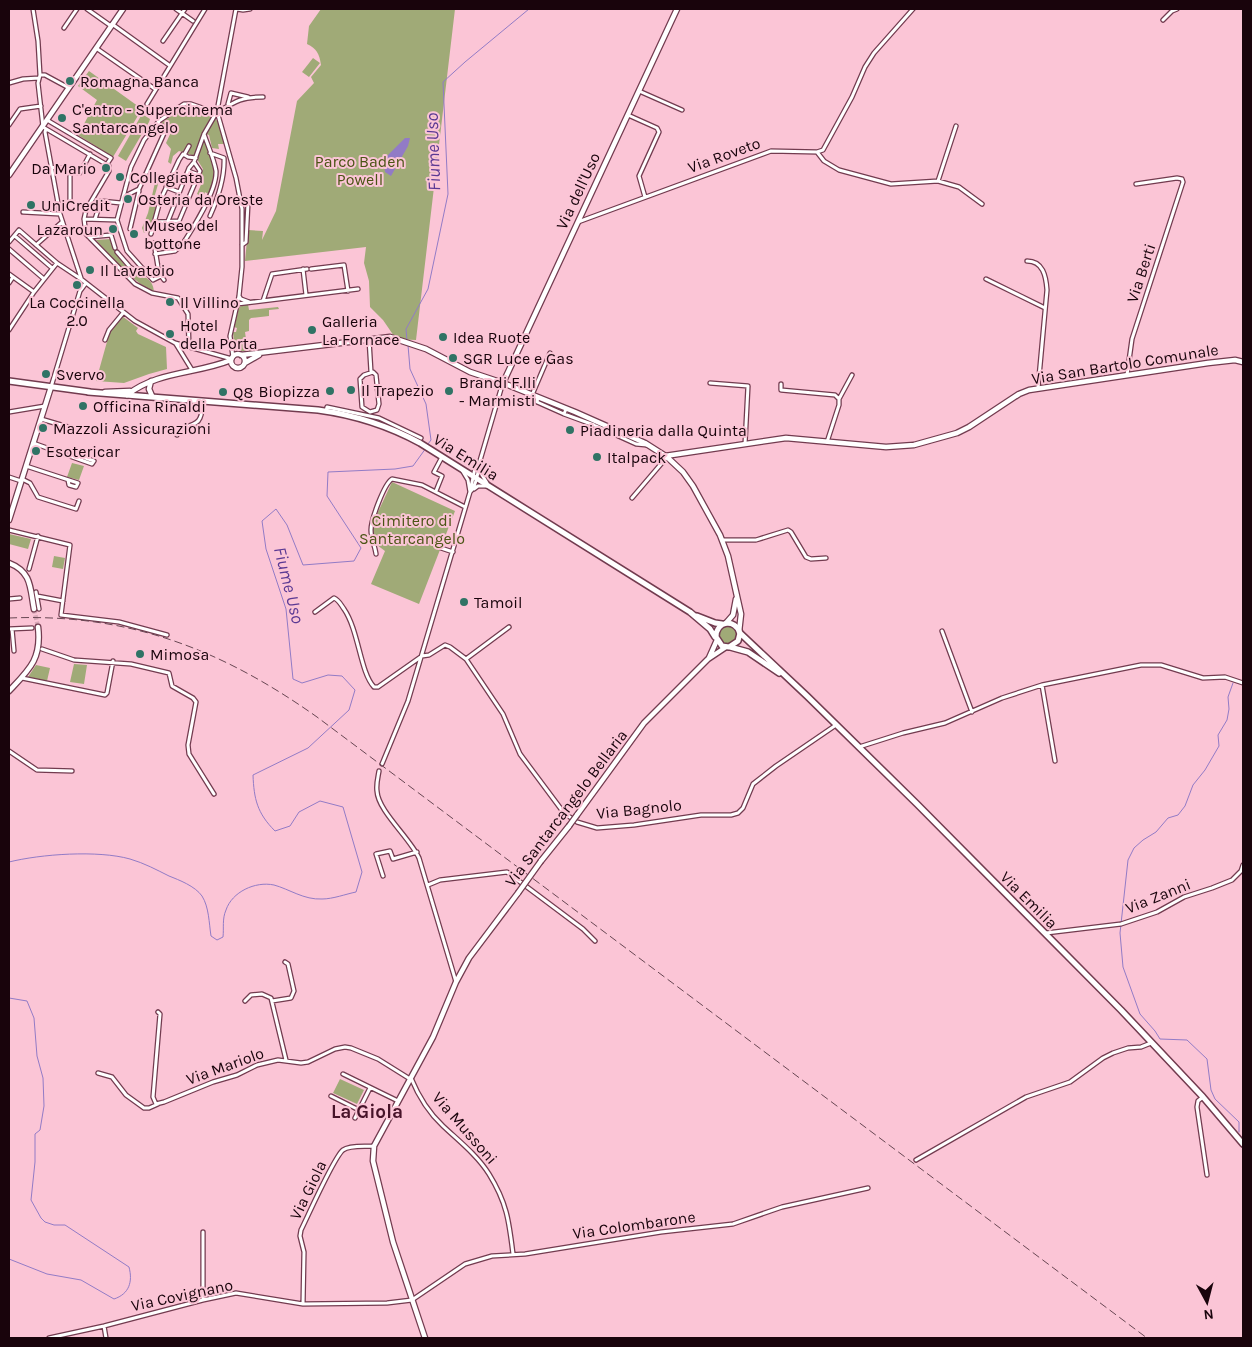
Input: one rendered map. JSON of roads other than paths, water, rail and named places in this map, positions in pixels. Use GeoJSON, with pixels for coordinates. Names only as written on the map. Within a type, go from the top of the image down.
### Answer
{"type":"FeatureCollection","features":[{"type":"Feature","properties":{"kind":"main road"},"geometry":{"type":"LineString","coordinates":[[9,381],[88,392],[129,394]]}},
{"type":"Feature","properties":{"kind":"main road"},"geometry":{"type":"LineString","coordinates":[[88,392],[129,394]]}},
{"type":"Feature","properties":{"kind":"main road","name":"Via Emilia"},"geometry":{"type":"LineString","coordinates":[[129,394],[326,412],[362,418],[389,428],[440,455],[690,612],[715,623],[735,626],[740,633],[859,746],[1152,1043],[1203,1097],[1243,1144]]}},
{"type":"Feature","properties":{"kind":"main road","name":"Via Emilia"},"geometry":{"type":"LineString","coordinates":[[690,612],[710,629],[722,646],[748,652],[790,680]]}},
{"type":"Feature","properties":{"kind":"main road"},"geometry":{"type":"LineString","coordinates":[[716,638],[717,629],[724,624]]}},
{"type":"Feature","properties":{"kind":"main road"},"geometry":{"type":"LineString","coordinates":[[728,647],[738,641],[740,633]]}},
{"type":"Feature","properties":{"kind":"street"},"geometry":{"type":"LineString","coordinates":[[33,9],[38,41],[40,106],[50,167],[62,222],[81,278]]}},
{"type":"Feature","properties":{"kind":"street"},"geometry":{"type":"LineString","coordinates":[[64,28],[77,9]]}},
{"type":"Feature","properties":{"kind":"street"},"geometry":{"type":"LineString","coordinates":[[87,9],[169,65]]}},
{"type":"Feature","properties":{"kind":"street"},"geometry":{"type":"LineString","coordinates":[[9,174],[44,128],[123,9]]}},
{"type":"Feature","properties":{"kind":"street"},"geometry":{"type":"LineString","coordinates":[[176,9],[193,21]]}},
{"type":"Feature","properties":{"kind":"street"},"geometry":{"type":"LineString","coordinates":[[163,42],[185,9]]}},
{"type":"Feature","properties":{"kind":"street"},"geometry":{"type":"LineString","coordinates":[[147,104],[169,65],[205,9]]}},
{"type":"Feature","properties":{"kind":"street"},"geometry":{"type":"LineString","coordinates":[[168,221],[188,171],[195,160],[204,134],[216,113],[237,9],[250,9]]}},
{"type":"Feature","properties":{"kind":"street","name":"Via dell'Uso"},"geometry":{"type":"LineString","coordinates":[[503,383],[677,9]]}},
{"type":"Feature","properties":{"kind":"street"},"geometry":{"type":"LineString","coordinates":[[913,9],[874,53],[823,150],[817,152],[824,161],[839,170],[891,184],[938,181],[959,187],[982,204]]}},
{"type":"Feature","properties":{"kind":"street"},"geometry":{"type":"LineString","coordinates":[[1163,20],[1172,11],[1177,9]]}},
{"type":"Feature","properties":{"kind":"street"},"geometry":{"type":"LineString","coordinates":[[96,48],[155,89]]}},
{"type":"Feature","properties":{"kind":"street"},"geometry":{"type":"LineString","coordinates":[[9,83],[46,75],[69,88]]}},
{"type":"Feature","properties":{"kind":"street"},"geometry":{"type":"LineString","coordinates":[[639,90],[682,110]]}},
{"type":"Feature","properties":{"kind":"street"},"geometry":{"type":"LineString","coordinates":[[228,104],[231,93],[248,97],[263,97]]}},
{"type":"Feature","properties":{"kind":"street"},"geometry":{"type":"LineString","coordinates":[[216,113],[228,104],[248,97]]}},
{"type":"Feature","properties":{"kind":"street"},"geometry":{"type":"LineString","coordinates":[[161,276],[153,280],[132,258],[124,246],[117,220],[130,167],[144,140],[158,123],[184,104],[191,104],[216,113],[226,138],[241,199],[242,246],[239,296],[230,332],[233,366]]}},
{"type":"Feature","properties":{"kind":"street"},"geometry":{"type":"LineString","coordinates":[[9,125],[20,109],[40,106]]}},
{"type":"Feature","properties":{"kind":"street"},"geometry":{"type":"LineString","coordinates":[[627,115],[658,128],[659,132],[639,176],[645,197]]}},
{"type":"Feature","properties":{"kind":"street"},"geometry":{"type":"LineString","coordinates":[[48,120],[111,158],[108,165],[109,171],[86,210],[84,219],[86,234],[129,279],[141,288],[160,296],[178,298],[188,314],[189,346]]}},
{"type":"Feature","properties":{"kind":"street"},"geometry":{"type":"LineString","coordinates":[[130,229],[139,190],[166,129],[158,123]]}},
{"type":"Feature","properties":{"kind":"street"},"geometry":{"type":"LineString","coordinates":[[938,181],[956,126]]}},
{"type":"Feature","properties":{"kind":"street"},"geometry":{"type":"LineString","coordinates":[[44,128],[108,165]]}},
{"type":"Feature","properties":{"kind":"street"},"geometry":{"type":"LineString","coordinates":[[155,254],[175,250],[182,245],[210,195],[216,179],[216,170],[204,134]]}},
{"type":"Feature","properties":{"kind":"street"},"geometry":{"type":"LineString","coordinates":[[72,143],[76,137]]}},
{"type":"Feature","properties":{"kind":"street"},"geometry":{"type":"LineString","coordinates":[[151,234],[166,187],[189,146]]}},
{"type":"Feature","properties":{"kind":"street","name":"Via Roveto"},"geometry":{"type":"LineString","coordinates":[[577,223],[771,151],[817,152]]}},
{"type":"Feature","properties":{"kind":"street"},"geometry":{"type":"LineString","coordinates":[[210,153],[224,158],[225,166],[218,197],[210,216]]}},
{"type":"Feature","properties":{"kind":"street"},"geometry":{"type":"LineString","coordinates":[[50,167],[80,172],[90,154]]}},
{"type":"Feature","properties":{"kind":"street"},"geometry":{"type":"LineString","coordinates":[[154,222],[179,221],[199,175],[199,168],[195,160],[183,154]]}},
{"type":"Feature","properties":{"kind":"street"},"geometry":{"type":"LineString","coordinates":[[70,171],[70,200]]}},
{"type":"Feature","properties":{"kind":"street"},"geometry":{"type":"LineString","coordinates":[[188,171],[199,175]]}},
{"type":"Feature","properties":{"kind":"street","name":"Via Berti"},"geometry":{"type":"LineString","coordinates":[[1127,375],[1132,339],[1182,187],[1182,179],[1136,184]]}},
{"type":"Feature","properties":{"kind":"street"},"geometry":{"type":"LineString","coordinates":[[166,187],[179,192]]}},
{"type":"Feature","properties":{"kind":"street"},"geometry":{"type":"LineString","coordinates":[[122,198],[139,190]]}},
{"type":"Feature","properties":{"kind":"street"},"geometry":{"type":"LineString","coordinates":[[95,219],[101,200],[121,203]]}},
{"type":"Feature","properties":{"kind":"street"},"geometry":{"type":"LineString","coordinates":[[242,246],[246,242],[248,203]]}},
{"type":"Feature","properties":{"kind":"street"},"geometry":{"type":"LineString","coordinates":[[23,212],[60,214]]}},
{"type":"Feature","properties":{"kind":"street"},"geometry":{"type":"LineString","coordinates":[[84,219],[117,220]]}},
{"type":"Feature","properties":{"kind":"street"},"geometry":{"type":"LineString","coordinates":[[36,245],[62,222]]}},
{"type":"Feature","properties":{"kind":"street"},"geometry":{"type":"LineString","coordinates":[[9,242],[18,230],[57,263],[81,278],[123,313],[177,344],[232,358]]}},
{"type":"Feature","properties":{"kind":"street"},"geometry":{"type":"LineString","coordinates":[[89,237],[111,236],[116,250],[130,267],[147,274]]}},
{"type":"Feature","properties":{"kind":"street"},"geometry":{"type":"LineString","coordinates":[[16,237],[52,268]]}},
{"type":"Feature","properties":{"kind":"street"},"geometry":{"type":"LineString","coordinates":[[154,243],[158,273],[164,280]]}},
{"type":"Feature","properties":{"kind":"street"},"geometry":{"type":"LineString","coordinates":[[9,249],[44,279]]}},
{"type":"Feature","properties":{"kind":"street"},"geometry":{"type":"LineString","coordinates":[[1026,261],[1033,261],[1041,267],[1046,278],[1038,388]]}},
{"type":"Feature","properties":{"kind":"street"},"geometry":{"type":"LineString","coordinates":[[9,330],[34,292],[57,263]]}},
{"type":"Feature","properties":{"kind":"street"},"geometry":{"type":"LineString","coordinates":[[263,301],[272,274],[307,269],[344,265],[348,291]]}},
{"type":"Feature","properties":{"kind":"street"},"geometry":{"type":"LineString","coordinates":[[306,295],[307,269]]}},
{"type":"Feature","properties":{"kind":"street"},"geometry":{"type":"LineString","coordinates":[[9,274],[34,292]]}},
{"type":"Feature","properties":{"kind":"street"},"geometry":{"type":"LineString","coordinates":[[9,283],[13,277]]}},
{"type":"Feature","properties":{"kind":"street"},"geometry":{"type":"LineString","coordinates":[[986,279],[1045,308]]}},
{"type":"Feature","properties":{"kind":"street"},"geometry":{"type":"LineString","coordinates":[[9,520],[80,291],[86,282]]}},
{"type":"Feature","properties":{"kind":"street"},"geometry":{"type":"LineString","coordinates":[[237,304],[358,289]]}},
{"type":"Feature","properties":{"kind":"street"},"geometry":{"type":"LineString","coordinates":[[239,296],[241,299],[252,302]]}},
{"type":"Feature","properties":{"kind":"street"},"geometry":{"type":"LineString","coordinates":[[104,340],[109,330],[123,313]]}},
{"type":"Feature","properties":{"kind":"street"},"geometry":{"type":"LineString","coordinates":[[177,344],[184,341],[188,336]]}},
{"type":"Feature","properties":{"kind":"street"},"geometry":{"type":"LineString","coordinates":[[216,366],[240,355],[368,339],[393,338],[426,349],[470,372],[538,397],[565,411],[648,445],[683,472],[709,513],[728,556],[741,615],[740,633]]}},
{"type":"Feature","properties":{"kind":"street"},"geometry":{"type":"LineString","coordinates":[[368,339],[371,372],[376,376],[379,404],[377,410],[370,412],[362,406],[360,379],[364,374],[371,372]]}},
{"type":"Feature","properties":{"kind":"street"},"geometry":{"type":"LineString","coordinates":[[177,344],[192,370]]}},
{"type":"Feature","properties":{"kind":"street"},"geometry":{"type":"LineString","coordinates":[[232,348],[244,358],[245,363]]}},
{"type":"Feature","properties":{"kind":"street"},"geometry":{"type":"LineString","coordinates":[[129,394],[151,381],[192,370],[216,366],[239,368],[263,353]]}},
{"type":"Feature","properties":{"kind":"street"},"geometry":{"type":"LineString","coordinates":[[532,395],[550,353]]}},
{"type":"Feature","properties":{"kind":"street","name":"Via San Bartolo Comunale"},"geometry":{"type":"LineString","coordinates":[[666,457],[786,438],[886,447],[914,445],[957,433],[970,427],[1019,394],[1038,388],[1243,360]]}},
{"type":"Feature","properties":{"kind":"street"},"geometry":{"type":"LineString","coordinates":[[827,442],[839,405],[839,399],[852,375]]}},
{"type":"Feature","properties":{"kind":"street"},"geometry":{"type":"LineString","coordinates":[[151,381],[149,389],[152,396]]}},
{"type":"Feature","properties":{"kind":"street"},"geometry":{"type":"LineString","coordinates":[[710,383],[748,386],[745,444]]}},
{"type":"Feature","properties":{"kind":"street"},"geometry":{"type":"LineString","coordinates":[[782,384],[781,390],[835,395],[839,399]]}},
{"type":"Feature","properties":{"kind":"street"},"geometry":{"type":"LineString","coordinates":[[382,764],[408,701],[452,552],[463,507],[476,484],[474,477],[501,389]]}},
{"type":"Feature","properties":{"kind":"street"},"geometry":{"type":"LineString","coordinates":[[177,435],[182,428],[200,420],[201,401]]}},
{"type":"Feature","properties":{"kind":"street"},"geometry":{"type":"LineString","coordinates":[[9,412],[45,406]]}},
{"type":"Feature","properties":{"kind":"street"},"geometry":{"type":"LineString","coordinates":[[326,412],[327,407],[373,416],[393,423],[421,438]]}},
{"type":"Feature","properties":{"kind":"street"},"geometry":{"type":"LineString","coordinates":[[41,419],[68,427]]}},
{"type":"Feature","properties":{"kind":"street"},"geometry":{"type":"LineString","coordinates":[[33,444],[92,464],[94,460],[80,456],[74,457]]}},
{"type":"Feature","properties":{"kind":"street"},"geometry":{"type":"LineString","coordinates":[[436,491],[442,476],[434,472],[440,455]]}},
{"type":"Feature","properties":{"kind":"street"},"geometry":{"type":"LineString","coordinates":[[632,498],[666,457]]}},
{"type":"Feature","properties":{"kind":"street"},"geometry":{"type":"LineString","coordinates":[[26,466],[68,480]]}},
{"type":"Feature","properties":{"kind":"street"},"geometry":{"type":"LineString","coordinates":[[461,468],[469,470],[478,466]]}},
{"type":"Feature","properties":{"kind":"street"},"geometry":{"type":"LineString","coordinates":[[478,466],[484,480],[490,487]]}},
{"type":"Feature","properties":{"kind":"street"},"geometry":{"type":"LineString","coordinates":[[461,468],[471,490]]}},
{"type":"Feature","properties":{"kind":"street"},"geometry":{"type":"LineString","coordinates":[[9,477],[30,483],[38,496],[76,509],[79,501]]}},
{"type":"Feature","properties":{"kind":"street"},"geometry":{"type":"LineString","coordinates":[[376,554],[371,526],[387,484],[392,479],[422,485],[463,507]]}},
{"type":"Feature","properties":{"kind":"street"},"geometry":{"type":"LineString","coordinates":[[471,490],[478,486],[490,487]]}},
{"type":"Feature","properties":{"kind":"street"},"geometry":{"type":"LineString","coordinates":[[9,530],[71,546],[61,615],[119,622],[167,635]]}},
{"type":"Feature","properties":{"kind":"street"},"geometry":{"type":"LineString","coordinates":[[722,540],[756,540],[788,530],[806,557],[811,559],[826,558]]}},
{"type":"Feature","properties":{"kind":"street"},"geometry":{"type":"LineString","coordinates":[[30,569],[38,536]]}},
{"type":"Feature","properties":{"kind":"street"},"geometry":{"type":"LineString","coordinates":[[441,548],[452,552]]}},
{"type":"Feature","properties":{"kind":"street"},"geometry":{"type":"LineString","coordinates":[[9,563],[21,569],[27,577],[36,609]]}},
{"type":"Feature","properties":{"kind":"street"},"geometry":{"type":"LineString","coordinates":[[36,609],[36,594],[63,601]]}},
{"type":"Feature","properties":{"kind":"street"},"geometry":{"type":"LineString","coordinates":[[724,624],[733,615],[736,595]]}},
{"type":"Feature","properties":{"kind":"street"},"geometry":{"type":"LineString","coordinates":[[9,598],[20,598]]}},
{"type":"Feature","properties":{"kind":"street"},"geometry":{"type":"LineString","coordinates":[[315,612],[336,598],[351,620],[367,675],[373,687],[378,687],[422,656]]}},
{"type":"Feature","properties":{"kind":"street"},"geometry":{"type":"LineString","coordinates":[[466,660],[509,627]]}},
{"type":"Feature","properties":{"kind":"street"},"geometry":{"type":"LineString","coordinates":[[9,691],[30,669],[38,651],[35,628],[10,629],[14,651]]}},
{"type":"Feature","properties":{"kind":"street"},"geometry":{"type":"LineString","coordinates":[[942,631],[972,712]]}},
{"type":"Feature","properties":{"kind":"street","name":"Via Santarcangelo Bellaria"},"geometry":{"type":"LineString","coordinates":[[708,659],[716,638]]}},
{"type":"Feature","properties":{"kind":"street","name":"Via Bagnolo"},"geometry":{"type":"LineString","coordinates":[[422,656],[429,655],[445,645],[466,660],[503,714],[520,754],[564,813],[576,822],[597,828],[634,825],[701,815],[731,815],[738,813],[743,808],[753,784],[776,766],[837,725]]}},
{"type":"Feature","properties":{"kind":"street","name":"Via Santarcangelo Bellaria"},"geometry":{"type":"LineString","coordinates":[[374,1146],[433,1037],[456,982],[469,958],[644,723],[708,659],[728,647]]}},
{"type":"Feature","properties":{"kind":"street"},"geometry":{"type":"LineString","coordinates":[[42,649],[74,660],[113,661],[167,672],[170,675],[172,686],[195,700],[196,705],[188,754],[214,794]]}},
{"type":"Feature","properties":{"kind":"street"},"geometry":{"type":"LineString","coordinates":[[22,678],[105,694],[107,693],[113,661]]}},
{"type":"Feature","properties":{"kind":"street"},"geometry":{"type":"LineString","coordinates":[[859,746],[909,731],[945,723],[1002,698],[1042,685],[1141,665],[1156,664],[1203,678],[1225,677],[1243,683]]}},
{"type":"Feature","properties":{"kind":"street"},"geometry":{"type":"LineString","coordinates":[[1042,685],[1055,761]]}},
{"type":"Feature","properties":{"kind":"street"},"geometry":{"type":"LineString","coordinates":[[9,751],[37,770],[72,771]]}},
{"type":"Feature","properties":{"kind":"street"},"geometry":{"type":"LineString","coordinates":[[379,771],[376,792],[417,852],[456,982]]}},
{"type":"Feature","properties":{"kind":"street"},"geometry":{"type":"LineString","coordinates":[[383,876],[376,854],[390,851],[393,859],[417,852]]}},
{"type":"Feature","properties":{"kind":"street","name":"Via Zanni"},"geometry":{"type":"LineString","coordinates":[[1044,933],[1122,924],[1157,912],[1184,897],[1232,880],[1241,871],[1243,865]]}},
{"type":"Feature","properties":{"kind":"street"},"geometry":{"type":"LineString","coordinates":[[428,885],[440,880],[507,872],[583,929],[595,941]]}},
{"type":"Feature","properties":{"kind":"street"},"geometry":{"type":"LineString","coordinates":[[272,1001],[292,998],[293,996],[294,992],[286,962]]}},
{"type":"Feature","properties":{"kind":"street"},"geometry":{"type":"LineString","coordinates":[[245,1001],[251,995],[268,995],[272,1001],[286,1060]]}},
{"type":"Feature","properties":{"kind":"street"},"geometry":{"type":"LineString","coordinates":[[158,1012],[160,1014],[153,1098],[156,1104],[159,1104]]}},
{"type":"Feature","properties":{"kind":"street"},"geometry":{"type":"LineString","coordinates":[[916,1160],[1026,1097],[1070,1082],[1108,1056],[1128,1048],[1152,1043]]}},
{"type":"Feature","properties":{"kind":"street","name":"Via Mariolo"},"geometry":{"type":"LineString","coordinates":[[98,1072],[112,1077],[126,1096],[144,1108],[149,1108],[213,1082],[237,1075],[257,1064],[286,1060],[301,1063],[308,1062],[340,1048],[351,1048],[378,1059],[410,1078]]}},
{"type":"Feature","properties":{"kind":"street"},"geometry":{"type":"LineString","coordinates":[[343,1074],[398,1101]]}},
{"type":"Feature","properties":{"kind":"street","name":"Via Mussoni"},"geometry":{"type":"LineString","coordinates":[[410,1078],[432,1114],[464,1145],[488,1173],[506,1208],[512,1254]]}},
{"type":"Feature","properties":{"kind":"street"},"geometry":{"type":"LineString","coordinates":[[355,1118],[370,1088]]}},
{"type":"Feature","properties":{"kind":"street"},"geometry":{"type":"LineString","coordinates":[[331,1096],[359,1110]]}},
{"type":"Feature","properties":{"kind":"street"},"geometry":{"type":"LineString","coordinates":[[1203,1097],[1198,1101],[1197,1107],[1208,1175]]}},
{"type":"Feature","properties":{"kind":"street"},"geometry":{"type":"LineString","coordinates":[[374,1146],[373,1161],[391,1233],[425,1338]]}},
{"type":"Feature","properties":{"kind":"street","name":"Via Giola"},"geometry":{"type":"LineString","coordinates":[[303,1304],[304,1252],[300,1236],[301,1230],[343,1150],[374,1146]]}},
{"type":"Feature","properties":{"kind":"street","name":"Via Colombarone"},"geometry":{"type":"LineString","coordinates":[[412,1300],[465,1264],[492,1256],[732,1224],[782,1207],[868,1188]]}},
{"type":"Feature","properties":{"kind":"street"},"geometry":{"type":"LineString","coordinates":[[203,1232],[203,1300]]}},
{"type":"Feature","properties":{"kind":"street","name":"Via Covignano"},"geometry":{"type":"LineString","coordinates":[[49,1338],[104,1326],[203,1300],[236,1294],[303,1304],[387,1303],[412,1300]]}},
{"type":"Feature","properties":{"kind":"street"},"geometry":{"type":"LineString","coordinates":[[104,1326],[106,1338]]}},
{"type":"Feature","properties":{"kind":"waterway","name":"Fiume Uso"},"geometry":{"type":"LineString","coordinates":[[407,341],[406,329],[428,289],[448,194],[443,82],[529,9]]}},
{"type":"Feature","properties":{"kind":"waterway","name":"Fiume Uso"},"geometry":{"type":"LineString","coordinates":[[408,345],[410,369],[426,404],[431,440],[428,444]]}},
{"type":"Feature","properties":{"kind":"waterway","name":"Fiume Uso"},"geometry":{"type":"LineString","coordinates":[[9,862],[70,854],[117,856],[140,862],[187,884],[199,892],[206,905],[211,936],[217,940],[223,937],[224,917],[229,904],[239,893],[252,886],[274,885],[315,899],[331,898],[356,892],[362,872],[343,807],[320,801],[299,812],[290,826],[275,831],[260,812],[256,799],[253,775],[308,748],[349,710],[355,690],[342,676],[328,675],[302,683],[293,679],[286,609],[266,549],[262,521],[276,509],[287,525],[303,565],[354,561],[361,548],[327,496],[328,472],[395,469],[413,466],[426,448]]}},
{"type":"Feature","properties":{"kind":"waterway"},"geometry":{"type":"LineString","coordinates":[[1233,683],[1228,697],[1229,709],[1227,720],[1218,735],[1219,746],[1205,770],[1193,785],[1185,806],[1178,815],[1168,818],[1156,832],[1134,848],[1128,860],[1120,933],[1123,967],[1140,1014],[1160,1039],[1187,1040],[1207,1059],[1211,1090],[1215,1099],[1239,1122],[1239,1132]]}},
{"type":"Feature","properties":{"kind":"waterway","name":"Fiume Uso"},"geometry":{"type":"LineString","coordinates":[[9,998],[27,1001],[34,1018],[37,1056],[43,1078],[44,1106],[40,1130],[35,1134],[35,1162],[31,1200],[45,1222],[54,1225],[65,1225],[129,1267],[129,1287],[123,1294],[114,1299],[81,1280],[47,1274],[9,1259]]}},
{"type":"Feature","properties":{"kind":"tunnel"},"geometry":{"type":"LineString","coordinates":[[34,609],[38,627]]}},
{"type":"Feature","properties":{"kind":"railway"},"geometry":{"type":"LineString","coordinates":[[9,618],[52,618],[94,622],[133,629],[172,640],[209,654],[281,693],[317,717],[1147,1338]]}},
{"type":"Feature","properties":{"kind":"place","name":"Romagna Banca"},"geometry":{"type":"Point","coordinates":[70,81]}},
{"type":"Feature","properties":{"kind":"place","name":"C'entro - Supercinema Santarcangelo"},"geometry":{"type":"Point","coordinates":[62,118]}},
{"type":"Feature","properties":{"kind":"place","name":"Da Mario"},"geometry":{"type":"Point","coordinates":[106,168]}},
{"type":"Feature","properties":{"kind":"place","name":"Collegiata"},"geometry":{"type":"Point","coordinates":[120,177]}},
{"type":"Feature","properties":{"kind":"place","name":"Osteria da Oreste"},"geometry":{"type":"Point","coordinates":[128,199]}},
{"type":"Feature","properties":{"kind":"place","name":"UniCredit"},"geometry":{"type":"Point","coordinates":[31,205]}},
{"type":"Feature","properties":{"kind":"place","name":"Lazaroun"},"geometry":{"type":"Point","coordinates":[113,229]}},
{"type":"Feature","properties":{"kind":"place","name":"Museo del bottone"},"geometry":{"type":"Point","coordinates":[134,234]}},
{"type":"Feature","properties":{"kind":"place","name":"Il Lavatoio"},"geometry":{"type":"Point","coordinates":[90,270]}},
{"type":"Feature","properties":{"kind":"place","name":"La Coccinella 2.0"},"geometry":{"type":"Point","coordinates":[77,285]}},
{"type":"Feature","properties":{"kind":"place","name":"Il Villino"},"geometry":{"type":"Point","coordinates":[170,302]}},
{"type":"Feature","properties":{"kind":"place","name":"Galleria La Fornace"},"geometry":{"type":"Point","coordinates":[312,330]}},
{"type":"Feature","properties":{"kind":"place","name":"Hotel della Porta"},"geometry":{"type":"Point","coordinates":[170,334]}},
{"type":"Feature","properties":{"kind":"place","name":"Idea Ruote"},"geometry":{"type":"Point","coordinates":[443,337]}},
{"type":"Feature","properties":{"kind":"place","name":"SGR Luce e Gas"},"geometry":{"type":"Point","coordinates":[453,358]}},
{"type":"Feature","properties":{"kind":"place","name":"Svervo"},"geometry":{"type":"Point","coordinates":[46,374]}},
{"type":"Feature","properties":{"kind":"place","name":"Il Trapezio"},"geometry":{"type":"Point","coordinates":[351,390]}},
{"type":"Feature","properties":{"kind":"place","name":"Biopizza"},"geometry":{"type":"Point","coordinates":[330,391]}},
{"type":"Feature","properties":{"kind":"place","name":"Brandi F.lli - Marmisti"},"geometry":{"type":"Point","coordinates":[449,391]}},
{"type":"Feature","properties":{"kind":"place","name":"Q8"},"geometry":{"type":"Point","coordinates":[223,392]}},
{"type":"Feature","properties":{"kind":"place","name":"Officina Rinaldi"},"geometry":{"type":"Point","coordinates":[83,406]}},
{"type":"Feature","properties":{"kind":"place","name":"Mazzoli Assicurazioni"},"geometry":{"type":"Point","coordinates":[43,428]}},
{"type":"Feature","properties":{"kind":"place","name":"Piadineria dalla Quinta"},"geometry":{"type":"Point","coordinates":[570,430]}},
{"type":"Feature","properties":{"kind":"place","name":"Esotericar"},"geometry":{"type":"Point","coordinates":[36,451]}},
{"type":"Feature","properties":{"kind":"place","name":"Italpack"},"geometry":{"type":"Point","coordinates":[597,457]}},
{"type":"Feature","properties":{"kind":"place","name":"Tamoil"},"geometry":{"type":"Point","coordinates":[464,602]}},
{"type":"Feature","properties":{"kind":"place","name":"Mimosa"},"geometry":{"type":"Point","coordinates":[140,654]}},
{"type":"Feature","properties":{"kind":"district","name":"La Giola"},"geometry":{"type":"Point","coordinates":[367,1112]}},
{"type":"Feature","properties":{"kind":"park label","name":"Parco Baden Powell"},"geometry":{"type":"Point","coordinates":[360,170]}},
{"type":"Feature","properties":{"kind":"park label","name":"Cimitero di Santarcangelo"},"geometry":{"type":"Point","coordinates":[412,529]}}]}
